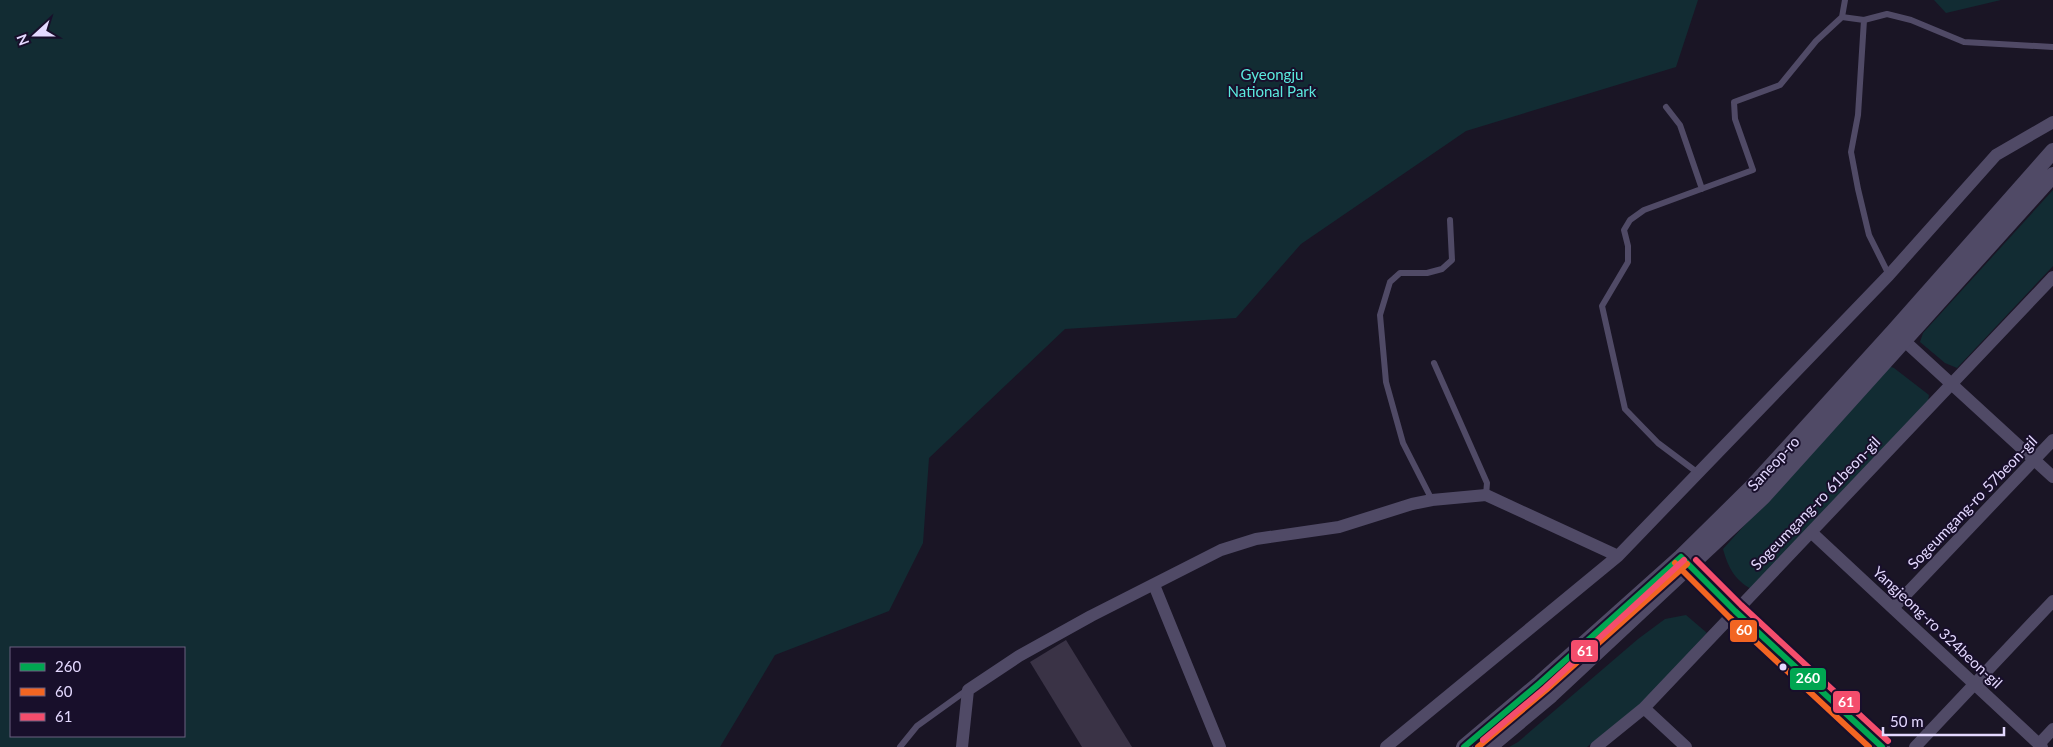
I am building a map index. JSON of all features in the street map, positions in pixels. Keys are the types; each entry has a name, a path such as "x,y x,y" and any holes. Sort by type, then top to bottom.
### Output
{"street":[{"path":"1386,747 1618,556 1889,275 1996,155 2053,122"},
{"name":"Saneop-ro","path":"1899,336 2053,151"},
{"name":"Saneop-ro","path":"1489,747 1551,695 1686,562 1752,486 2053,175"},
{"name":"Sogeumgang-ro 61beon-gil","path":"1596,747 1644,708 2053,277"},
{"path":"1899,336 2053,477"},
{"name":"Sogeumgang-ro 57beon-gil","path":"1893,608 2053,440"},
{"path":"962,747 968,690 1020,656 1091,616 1221,550 1256,538 1339,527 1412,504 1432,500 1486,495 1618,556"},
{"name":"Yangjeong-ro 324beon-gil","path":"1811,532 2041,745"},
{"path":"1686,562 1735,611 1882,747"},
{"name":"Saneop-ro","path":"1464,747 1686,562"},
{"path":"1154,585 1220,747"},
{"path":"1916,747 2053,601"},
{"path":"1644,708 1686,747"},
{"path":"2041,745 2053,729"}],"lane":[{"path":"1698,473 1658,443 1625,409 1602,306 1628,262 1628,246 1624,230 1630,220 1644,210 1754,170 1735,119 1734,102 1780,85 1816,41 1842,17 1846,0"},
{"path":"1842,17 1864,20 1887,14 1911,20 1964,42 2053,47"},
{"path":"1864,20 1858,115 1851,152 1869,235 1889,275"},
{"path":"1666,107 1680,125 1702,189"},
{"path":"1432,500 1403,443 1386,382 1380,315 1390,282 1400,273 1427,274 1442,269 1452,260 1450,220"},
{"path":"1434,363 1487,483 1486,495"},
{"path":"900,747 917,726 968,690"}],"green space":[{"name":"Gyeongju National Park","path":"0,0 1698,0 1676,67 1466,131 1301,244 1236,318 1065,329 929,458 923,543 889,611 775,655 720,747 0,747"},
{"path":"1934,0 2001,0 1946,13"},
{"path":"2053,190 2053,266 1957,368 1945,363 1920,342 1923,333"},
{"path":"1888,366 1894,368 1929,395 1928,401 1751,589 1740,581 1733,572 1723,549"},
{"path":"1686,615 1707,633 1641,704 1587,747 1509,747 1518,742 1638,639 1665,619"}],"building":[{"path":"1066,640 1132,747 1082,747 1030,662"}],"transit line":[{"name":"260","path":"1681,557 1735,611 1882,747"},
{"name":"260","path":"1464,747 1540,683 1681,557"},
{"name":"61","path":"1483,740 1545,688 1684,560"},
{"name":"61","path":"1696,560 1741,605 1888,741"},
{"name":"60","path":"1675,563 1729,617 1869,747"},
{"name":"60","path":"1478,747 1546,690 1687,564"}]}
